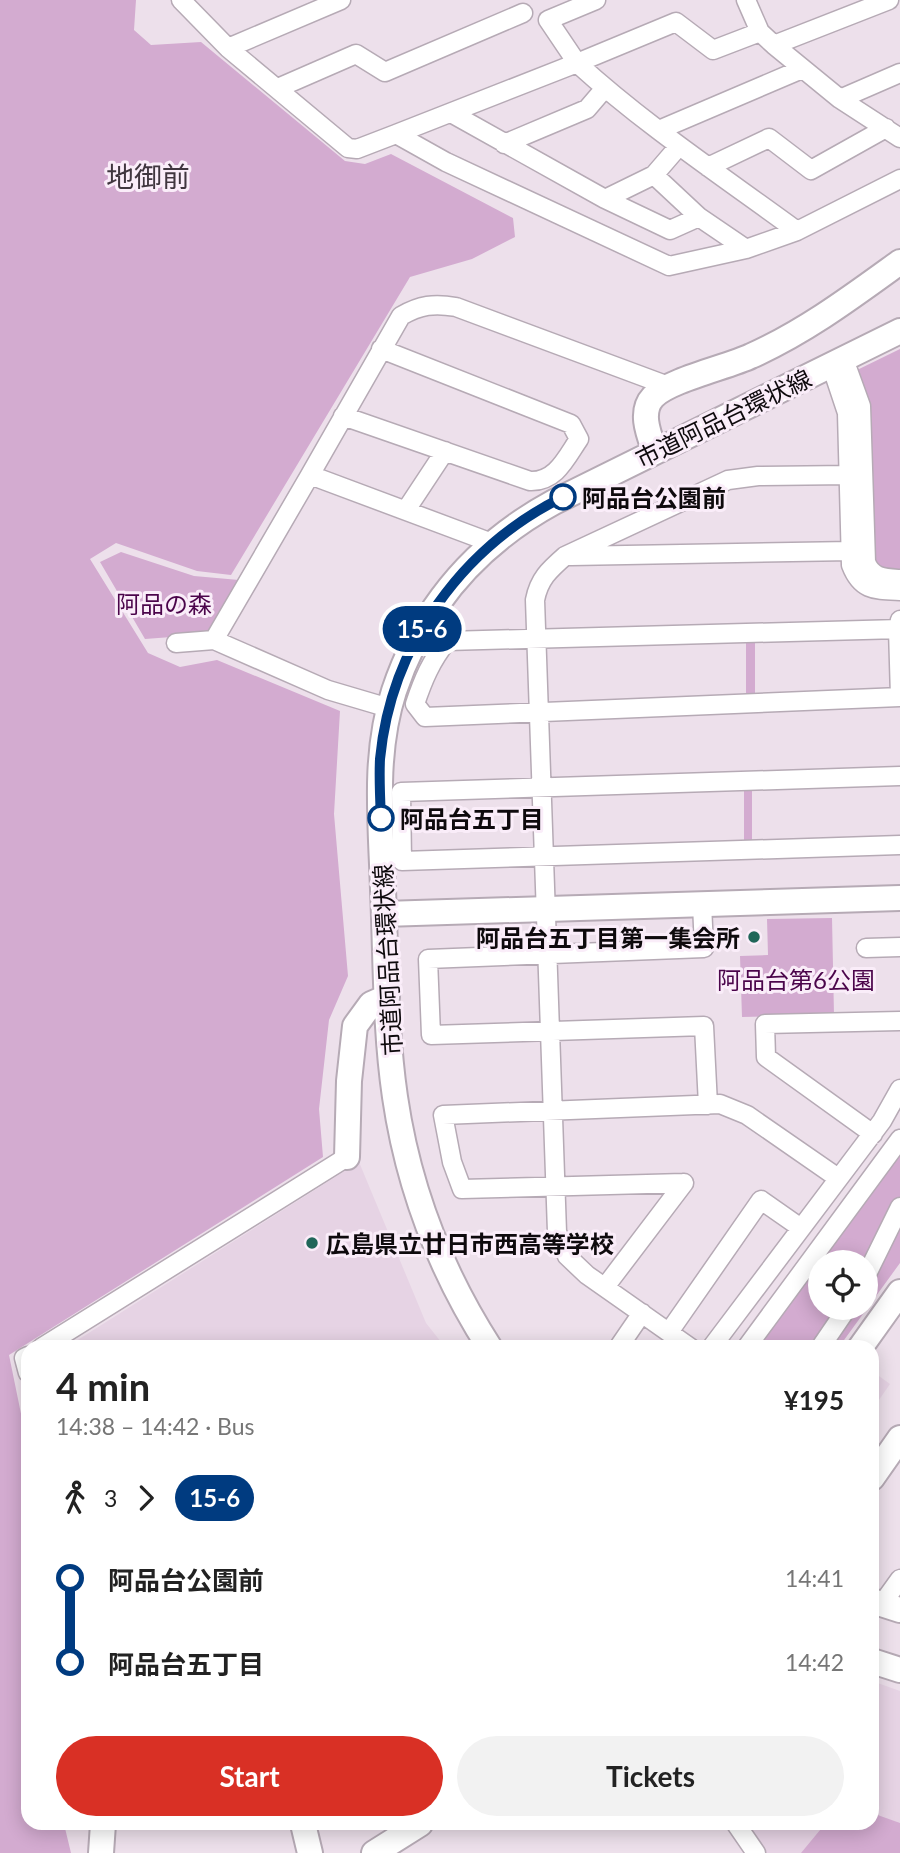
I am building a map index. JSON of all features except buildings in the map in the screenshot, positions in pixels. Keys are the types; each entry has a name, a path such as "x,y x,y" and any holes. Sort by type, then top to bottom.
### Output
{"street":[{"path":"181,0 228,48 348,148 357,149 676,22 713,50 760,32"},
{"path":"228,48 341,0"},
{"path":"548,20 596,0"},
{"path":"774,45 889,0"},
{"path":"748,1 760,32 774,45 840,99 893,133"},
{"path":"278,88 356,54 385,72 520,7 548,20 577,63 605,88 679,146 797,230"},
{"path":"659,130 802,69"},
{"path":"840,99 900,73"},
{"path":"505,144 587,109 605,88"},
{"path":"451,113 605,199 670,230 699,217"},
{"path":"708,167 769,138 811,170 893,133"},
{"path":"396,134 446,162 668,266 746,249 797,230 900,179"},
{"path":"605,199 654,174 679,146"},
{"path":"654,174 699,217 746,249"},
{"path":"654,452 648,433 648,405 655,394 782,341 843,303 900,262"},
{"path":"214,640 401,316 426,305 456,307 671,387"},
{"name":"市道阿品台環状線","path":"485,1340 440,1255 412,1177 395,1096 387,997 380,776 389,708 405,664 427,619 456,578 492,543 543,508 654,452 840,368 900,331"},
{"path":"343,416 530,481 554,475 579,439 571,424 381,349"},
{"path":"840,368 847,413 851,565 857,580 867,587 900,592"},
{"path":"840,368 861,407 866,562 869,571 876,576 900,579"},
{"path":"406,510 444,451"},
{"path":"310,475 492,543"},
{"path":"680,1340 605,1287 567,1256 557,1232 536,639 535,600 538,584 545,572 565,556 727,480 758,476 850,475"},
{"path":"629,525 629,541 635,555"},
{"path":"565,556 851,551"},
{"path":"899,626 900,697 425,717 415,704 424,677 436,654 447,641 536,639 899,626"},
{"path":"176,643 214,640 328,690 389,708"},
{"path":"900,776 401,792 402,861 900,845"},
{"path":"384,914 900,898"},
{"path":"702,904 704,947 428,959 431,1035 704,1026 708,1105"},
{"path":"866,947 900,947"},
{"path":"54,1340 347,1157 349,1081 355,1026 371,1004 387,997"},
{"path":"873,1134 766,1057 765,1024 900,1021"},
{"path":"717,1340 873,1134 900,1089"},
{"path":"605,1287 684,1183 461,1189 452,1162 443,1115 720,1104 747,1115 838,1178"},
{"path":"752,1340 900,1139"},
{"path":"669,1332 761,1200 801,1228"},
{"path":"878,1252 900,1207"},
{"path":"866,1340 900,1292"},
{"path":"623,1340 642,1313"},
{"path":"825,1340 839,1320"},
{"path":"879,1471 896,1453"},
{"path":"884,1605 900,1579"},
{"path":"879,1663 900,1670"},
{"path":"101,1853 103,1830"},
{"path":"304,1830 310,1853"},
{"path":"374,1853 410,1830"},
{"path":"740,1830 755,1853"}],"shaded area":[{"name":"広島県立廿日市西高等学校","path":"359,1162 426,1323 439,1340 78,1340"},
{"path":"879,1376 890,1384 879,1400"},
{"path":"879,1684 900,1691 900,1853 762,1853 747,1830 879,1830"}],"green space":[{"path":"0,0 136,0 134,30 151,45 201,42 345,161 365,164 391,154 513,218 515,237 472,259 410,277 231,575 197,571 116,543 90,559 148,653 180,667 217,660 340,711 334,814 348,976 329,1020 319,1109 323,1157 33,1340 21,1340 21,1347 9,1355 21,1414 21,1830 65,1830 71,1853 0,1853"},
{"path":"900,349 900,573 875,567 855,371"},
{"name":"阿品の森","path":"121,552 194,576 239,580 211,634 145,639 100,562"},
{"path":"755,641 755,696 746,696 746,642"},
{"path":"744,788 752,788 752,842 744,842"},
{"name":"阿品台第6公園","path":"832,918 834,1015 742,1017 740,956 768,955 767,919"},
{"path":"900,1155 900,1263 878,1293 878,1250 830,1250"},
{"path":"808,1279 808,1320 859,1320 844,1340 763,1340"},
{"path":"879,1816 900,1823 900,1853 801,1853 820,1830 879,1830"}],"bus line":[{"name":"15-6","path":"381,818 380,759 385,724 400,674 427,619 456,578 473,560 511,527 563,497"}],"place":[{"name":"阿品台公園前","path":"563,497"},
{"name":"阿品台五丁目","path":"381,818"},
{"name":"阿品台五丁目第一集会所","path":"754,937"},
{"name":"広島県立廿日市西高等学校","path":"312,1243"}],"district":[{"name":"地御前","path":"148,176"}]}
